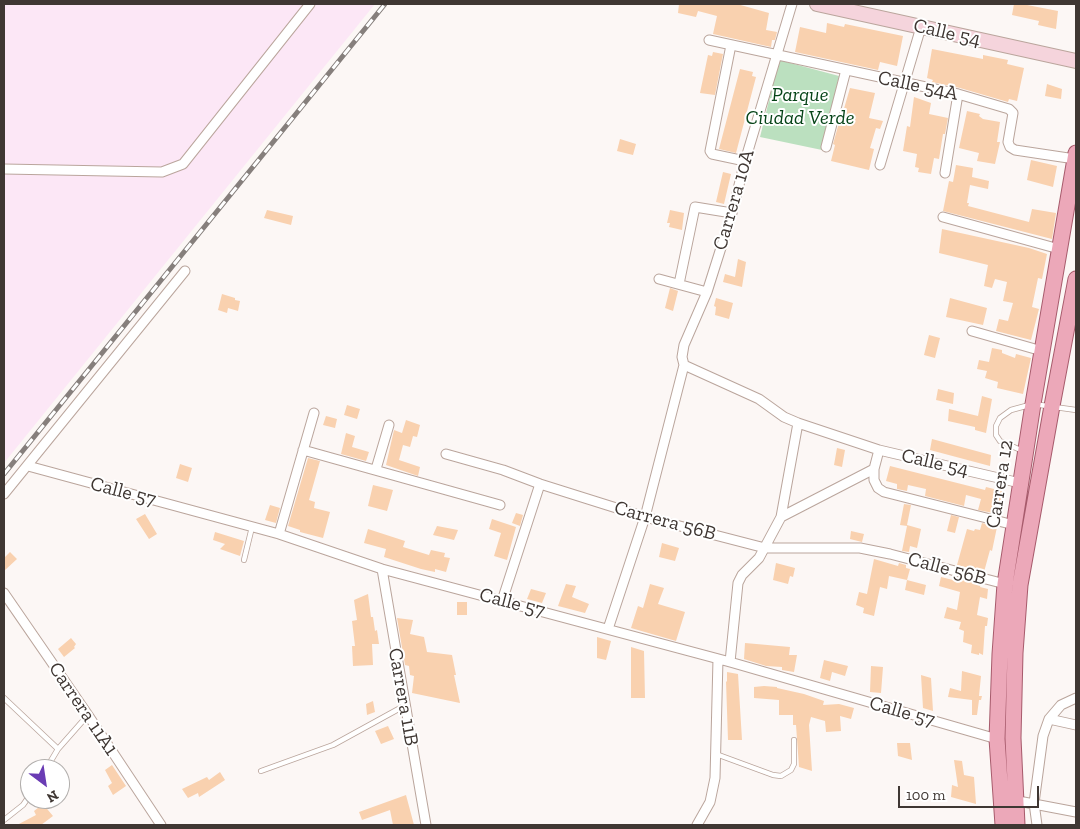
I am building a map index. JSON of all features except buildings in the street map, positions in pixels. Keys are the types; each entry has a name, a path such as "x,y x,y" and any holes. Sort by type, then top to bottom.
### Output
{"main road":[{"name":"Carrera 12","path":"1017,825 1008,799 997,739 1005,584 1032,404 1076,156"},
{"name":"Carrera 12","path":"1003,825 1008,799 1013,738 1014,663 1020,586 1052,406 1074,308 1076,279"}],"street":[{"path":"4,169 162,172 183,164 310,4"},
{"name":"Carrera 10A","path":"608,629 645,517 684,365 682,357 684,345 707,292 732,213 744,161 792,4"},
{"name":"Calle 54","path":"817,4 1076,61"},
{"path":"880,165 921,27"},
{"name":"Calle 54A","path":"709,40 958,94 1009,108 1013,113 1008,142 1010,147 1015,150 1076,156"},
{"path":"731,46 710,151 712,154 744,161"},
{"path":"826,147 846,70"},
{"path":"945,173 958,94"},
{"path":"679,284 695,207 732,213"},
{"path":"944,217 1059,249"},
{"path":"4,494 185,271"},
{"path":"659,279 707,292"},
{"path":"972,331 1042,351"},
{"name":"Calle 54","path":"684,365 759,399 784,417 798,423 879,450 1020,483"},
{"path":"279,534 314,413"},
{"path":"730,662 738,583 742,575 759,558 781,517 798,423"},
{"path":"376,470 389,425"},
{"path":"303,450 500,505"},
{"path":"879,450 874,469 874,480 878,488 884,492 1014,526"},
{"name":"Carrera 56B","path":"446,454 503,470 540,484 645,517 765,548 860,548 890,554"},
{"name":"Calle 57","path":"28,466 279,534 382,569 730,662 997,739"},
{"path":"781,517 810,504 874,469"},
{"path":"502,601 540,484"},
{"name":"Calle 56B","path":"890,554 1005,584"},
{"name":"Carrera 11B","path":"382,569 404,706 426,825"},
{"name":"Carrera 11A1","path":"4,593 161,825"},
{"path":"697,825 710,802 715,778 718,659"},
{"path":"1037,825 1034,803 1044,736 1049,719 1060,705 1076,698"},
{"path":"1049,719 1076,724"},
{"path":"1008,799 1076,812"}],"lane":[{"path":"1025,451 1000,441 996,435 996,426 1000,418 1011,410 1032,404 1076,410"},
{"path":"244,560 252,527"},
{"path":"4,698 58,750"},
{"path":"261,771 333,745 404,706"},
{"path":"52,759 88,715"},
{"path":"716,754 773,775 781,776 791,770 794,764 794,740"},
{"path":"4,820 20,808"}],"shaded area":[{"path":"4,4 375,4 4,463"}],"green space":[{"name":"Parque Ciudad Verde","path":"779,60 839,76 822,150 760,137"}],"railway":[{"path":"4,474 385,4"}]}
